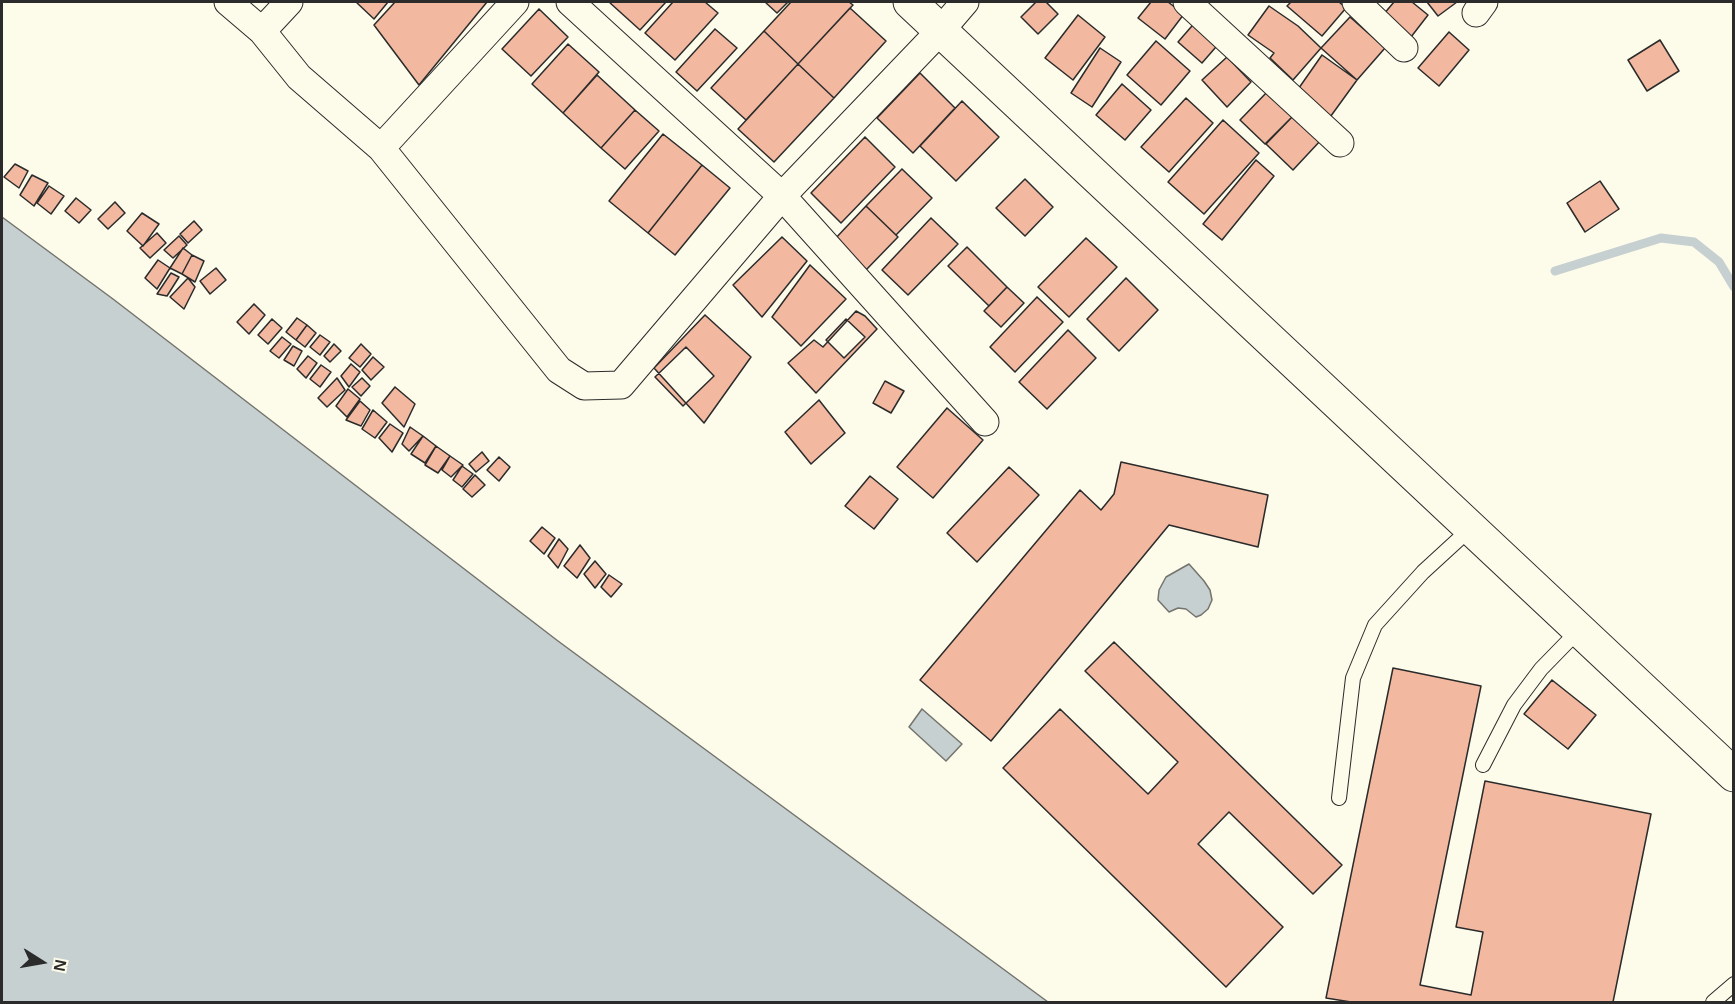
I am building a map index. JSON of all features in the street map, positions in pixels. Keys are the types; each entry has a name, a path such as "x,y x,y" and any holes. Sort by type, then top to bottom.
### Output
{"main road":[{"path":"910,2 1734,775"}],"street":[{"path":"228,2 262,31 299,77 381,148 559,370 584,386 621,385 782,196 965,2"},
{"path":"262,31 289,2"},
{"path":"381,148 515,2"},
{"path":"570,2 782,196 985,422"},
{"path":"1188,2 1340,143"},
{"path":"1356,2 1404,48"}],"lane":[{"path":"1339,798 1353,678 1375,625 1423,572 1471,528"},
{"path":"1483,765 1514,705 1541,669 1579,630"},
{"path":"1713,1002 1734,984"}],"shaded area":[{"path":"2,217 113,299 558,641 1048,1002 2,1002"},
{"path":"1189,564 1210,590 1212,600 1208,609 1196,617 1186,609 1178,608 1169,612 1158,600 1159,590 1166,577"},
{"path":"922,709 962,744 946,761 909,727"}],"building":[{"path":"356,2 388,2 374,19"},
{"path":"395,2 487,2 419,85 374,25"},
{"path":"609,2 666,2 640,30"},
{"path":"673,2 705,2 718,13 675,60 645,33"},
{"path":"765,2 788,2 777,13"},
{"path":"791,2 849,2 853,5 798,64 764,31"},
{"path":"1036,2 1046,2 1058,14 1038,34 1021,17"},
{"path":"1151,2 1168,2 1184,14 1165,39 1138,18"},
{"path":"1291,2 1339,2 1346,8 1322,36 1287,6"},
{"path":"1394,2 1412,2 1428,15 1411,37 1383,15"},
{"path":"1427,2 1457,2 1438,16"},
{"path":"1269,6 1298,26 1321,48 1293,80 1270,58 1274,53 1248,35"},
{"path":"850,8 886,41 834,98 798,64"},
{"path":"539,9 568,37 531,76 502,49"},
{"path":"1078,15 1105,37 1073,80 1045,58"},
{"path":"1350,17 1385,48 1357,80 1321,48"},
{"path":"1198,19 1222,40 1202,63 1178,42"},
{"path":"715,29 737,48 697,91 676,72"},
{"path":"764,31 798,64 746,120 711,88"},
{"path":"1449,32 1469,50 1439,86 1418,68"},
{"path":"1660,40 1679,71 1647,91 1628,60"},
{"path":"1156,41 1190,71 1161,105 1127,75"},
{"path":"568,44 599,72 563,113 532,84"},
{"path":"1100,48 1121,62 1092,107 1071,93"},
{"path":"1322,55 1357,80 1328,120 1294,95"},
{"path":"1227,57 1251,82 1227,107 1202,80"},
{"path":"798,64 834,98 774,162 738,129"},
{"path":"920,73 955,108 913,153 877,118"},
{"path":"597,75 635,110 601,148 563,113"},
{"path":"1122,84 1151,110 1125,140 1096,115"},
{"path":"1269,90 1294,115 1265,144 1240,120"},
{"path":"1186,98 1213,123 1169,172 1141,147"},
{"path":"962,101 999,137 956,181 920,146"},
{"path":"635,110 659,131 625,169 601,148"},
{"path":"1294,115 1321,140 1293,170 1266,144"},
{"path":"1223,120 1259,153 1204,214 1168,182"},
{"path":"663,134 702,165 648,233 609,201"},
{"path":"865,137 895,167 841,223 811,193"},
{"path":"1256,160 1274,176 1222,240 1203,224"},
{"path":"15,164 28,171 19,188 4,177"},
{"path":"702,165 730,188 675,255 648,233"},
{"path":"902,169 932,198 896,235 866,206"},
{"path":"32,175 48,183 34,206 20,195"},
{"path":"1025,179 1053,207 1025,236 996,208"},
{"path":"1600,181 1619,209 1585,232 1567,203"},
{"path":"49,186 64,196 51,214 37,203"},
{"path":"76,198 91,210 79,223 65,211"},
{"path":"115,202 125,213 108,229 98,219"},
{"path":"866,206 898,237 865,271 834,240"},
{"path":"142,213 159,224 143,246 127,231"},
{"path":"931,218 958,244 908,295 882,270"},
{"path":"194,221 202,230 188,243 180,234"},
{"path":"157,233 166,243 150,258 140,248"},
{"path":"179,236 187,245 173,258 164,250"},
{"path":"782,237 807,261 762,317 733,285"},
{"path":"1086,238 1117,267 1069,317 1038,287"},
{"path":"967,247 1007,287 989,306 948,266"},
{"path":"183,248 192,255 182,274 170,268"},
{"path":"192,255 204,261 195,282 182,274"},
{"path":"158,260 170,268 157,289 145,278"},
{"path":"810,265 846,299 801,346 772,317"},
{"path":"216,268 226,280 210,294 200,281"},
{"path":"171,273 179,277 167,296 157,294"},
{"path":"188,278 195,287 184,309 170,297"},
{"path":"1126,278 1158,310 1119,351 1087,319"},
{"path":"1007,287 1024,303 1001,327 984,311"},
{"path":"1037,297 1063,322 1015,372 990,347"},
{"path":"254,304 265,315 249,334 237,322"},
{"path":"856,311 865,316 877,329 816,393 788,363 814,340 823,347"},
{"path":"705,315 751,357 704,423 654,368"},
{"path":"297,318 307,325 296,340 286,332"},
{"path":"272,319 282,328 268,344 258,335"},
{"path":"846,319 865,337 844,358 826,340"},
{"path":"307,325 316,333 305,347 296,340"},
{"path":"1068,330 1096,358 1047,409 1019,382"},
{"path":"320,335 330,342 320,355 310,347"},
{"path":"282,337 291,344 279,358 270,351"},
{"path":"334,344 341,351 330,362 324,356"},
{"path":"361,344 371,354 360,367 349,358"},
{"path":"293,346 302,351 294,366 284,360"},
{"path":"686,347 714,376 683,406 655,377"},
{"path":"308,356 317,363 306,378 297,369"},
{"path":"373,357 384,367 371,380 362,370"},
{"path":"351,364 360,372 349,387 341,376"},
{"path":"321,365 331,372 320,387 310,379"},
{"path":"337,378 345,390 327,407 318,398"},
{"path":"362,378 370,386 361,396 352,387"},
{"path":"885,381 904,391 891,413 873,403"},
{"path":"395,387 415,404 404,427 382,403"},
{"path":"348,389 360,399 347,417 336,406"},
{"path":"819,400 845,433 811,464 785,432"},
{"path":"360,401 370,410 361,426 346,420"},
{"path":"947,408 983,440 933,498 897,467"},
{"path":"373,410 387,422 375,438 362,429"},
{"path":"390,424 403,433 392,452 379,438"},
{"path":"410,427 423,436 409,451 402,444"},
{"path":"423,436 436,446 425,463 411,454"},
{"path":"436,446 450,456 438,473 425,465"},
{"path":"482,452 489,461 476,472 469,464"},
{"path":"450,456 463,465 451,477 442,470"},
{"path":"499,457 510,467 499,481 487,470"},
{"path":"1121,462 1268,495 1258,547 1169,525 991,741 920,680 1080,490 1101,510 1114,494"},
{"path":"462,466 473,474 462,487 453,480"},
{"path":"1009,467 1039,495 977,562 947,533"},
{"path":"475,475 485,485 472,497 463,489"},
{"path":"870,476 898,499 874,529 845,506"},
{"path":"542,527 555,538 544,554 530,541"},
{"path":"559,539 568,549 558,568 548,556"},
{"path":"580,545 590,558 577,578 564,566"},
{"path":"595,561 606,574 595,588 584,574"},
{"path":"609,575 622,584 611,597 601,587"},
{"path":"1114,642 1342,865 1313,894 1229,812 1198,844 1283,927 1226,987 1003,768 1060,709 1148,794 1178,762 1085,671"},
{"path":"1393,668 1481,686 1420,985 1471,995 1483,932 1456,927 1485,781 1651,814 1613,1002 1351,1002 1326,998"},
{"path":"1552,680 1596,715 1568,749 1524,714"}],"waterway":[{"path":"1555,271 1661,238 1694,242 1719,262 1734,287"}]}
